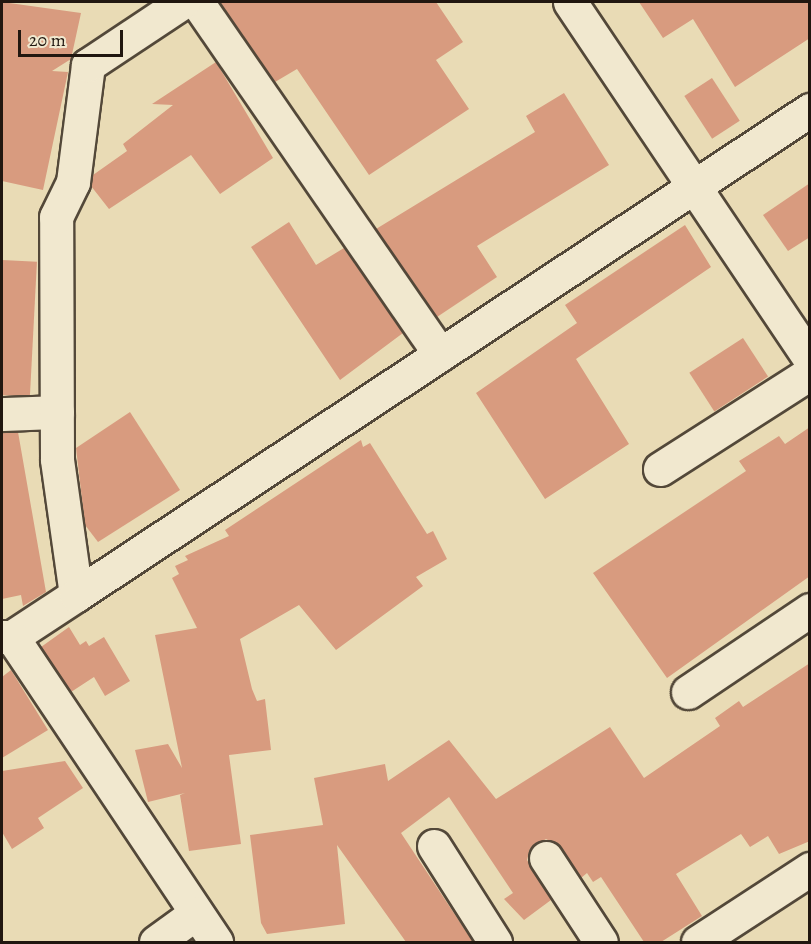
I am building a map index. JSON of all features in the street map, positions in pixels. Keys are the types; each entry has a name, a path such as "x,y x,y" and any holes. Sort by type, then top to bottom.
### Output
{"street":[{"path":"76,596 57,459 56,217 73,182 88,65 183,2"},
{"path":"197,2 440,354"},
{"path":"570,2 810,359"},
{"path":"216,942 7,637 76,596 810,110"},
{"path":"660,469 810,373"},
{"path":"2,414 57,412"},
{"path":"688,692 810,610"},
{"path":"434,846 495,942"},
{"path":"546,858 601,942"},
{"path":"698,942 810,869"},
{"path":"156,942 196,913"}],"building":[{"path":"2,2 81,13 71,59 52,71 68,72 43,190 2,181"},
{"path":"219,2 436,2 463,42 436,60 469,109 369,175 297,69 275,82"},
{"path":"639,2 810,2 810,38 735,87 693,19 663,38"},
{"path":"216,62 273,158 220,194 191,155 109,209 91,186 93,175 127,151 123,144 173,105 152,104"},
{"path":"712,78 740,121 712,139 684,96"},
{"path":"564,93 609,165 477,246 497,277 437,317 376,229 535,132 526,116"},
{"path":"810,183 810,237 788,251 763,215"},
{"path":"289,222 316,265 344,248 403,333 340,380 251,247"},
{"path":"685,225 711,267 576,359 629,444 545,499 476,393 577,323 565,305"},
{"path":"2,260 37,262 30,397 2,395"},
{"path":"743,338 768,377 714,411 689,373"},
{"path":"130,412 180,490 98,542 85,525 76,448"},
{"path":"810,427 810,576 667,678 593,573 746,471 739,461 779,436 785,444"},
{"path":"18,432 46,592 23,606 21,595 2,599 2,433"},
{"path":"361,440 363,447 370,443 427,534 433,531 447,559 416,577 423,586 336,650 299,605 240,639 257,701 265,699 271,750 229,755 241,844 189,851 180,795 185,793 148,802 135,750 168,744 182,768 155,635 197,628 172,578 179,574 175,566 188,560 185,556 229,536 225,530"},
{"path":"69,627 80,645 86,641 89,646 104,637 130,681 105,696 94,677 71,692 41,647"},
{"path":"810,663 810,841 779,854 768,836 750,847 741,834 676,874 702,916 661,942 644,942 601,877 593,882 587,873 581,878 561,847 546,839 530,849 527,860 551,900 524,920 504,899 513,893 449,797 401,833 473,942 406,942 337,845 345,924 267,934 261,923 250,835 323,825 314,778 385,764 388,781 449,740 496,799 610,727 644,778 720,726 715,718 739,701 743,707"},
{"path":"11,670 48,730 2,758 2,677"},
{"path":"65,761 83,788 38,818 44,828 12,849 2,832 2,771"}]}
